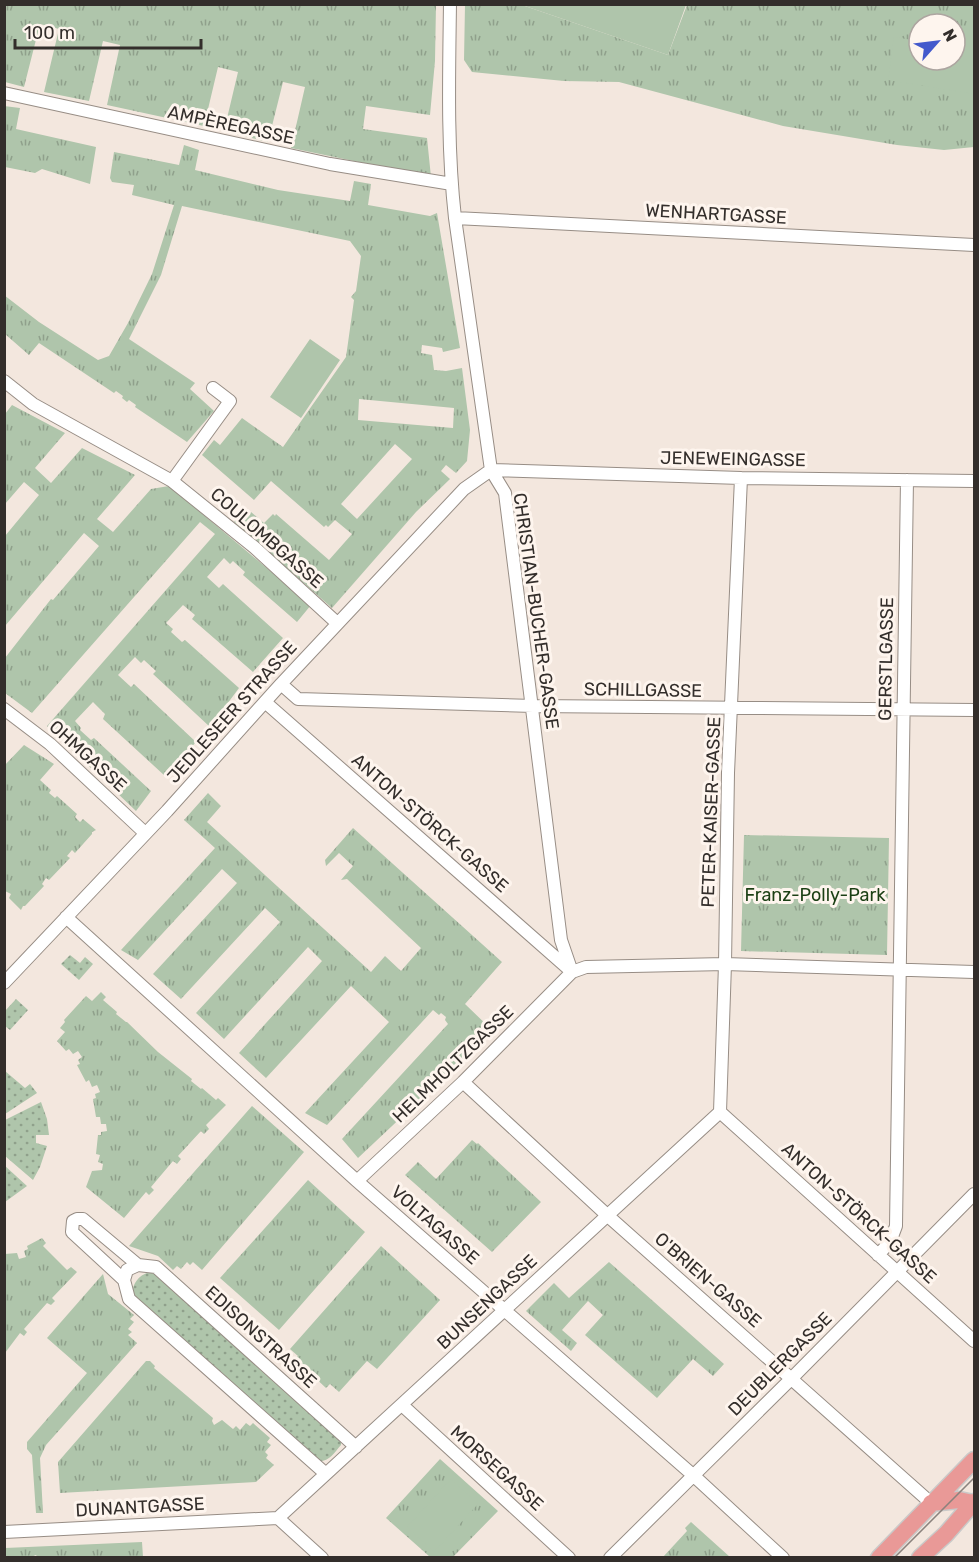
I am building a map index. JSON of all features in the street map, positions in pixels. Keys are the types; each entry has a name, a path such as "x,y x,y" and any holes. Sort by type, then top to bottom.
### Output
{"main road":[{"path":"879,1557 975,1460"},
{"path":"932,1503 959,1500 974,1502"},
{"path":"920,1557 946,1534 974,1502"}],"street":[{"name":"CHRISTIAN-BUCHER-GASSE","path":"450,4 449,86 455,218 491,470 505,493 561,940 572,972"},
{"name":"AMPÈREGASSE","path":"4,93 330,164 452,184"},
{"name":"WENHARTGASSE","path":"455,218 975,245"},
{"name":"COULOMBGASSE","path":"4,381 33,404 172,481 254,547 338,623"},
{"path":"172,481 230,401 213,388"},
{"name":"JENEWEINGASSE","path":"491,470 741,478 975,481"},
{"name":"JEDLESEER STRASSE","path":"4,983 469,484 491,470"},
{"name":"PETER-KAISER-GASSE","path":"720,1112 726,854 741,478"},
{"name":"GERSTLGASSE","path":"901,970 907,480"},
{"name":"SCHILLGASSE","path":"281,684 298,699 532,706 975,710"},
{"name":"ANTON-STÖRCK-GASSE","path":"265,702 572,972"},
{"name":"OHMGASSE","path":"4,709 50,744 145,833"},
{"name":"VOLTAGASSE","path":"66,917 357,1181 694,1476 783,1557"},
{"path":"572,972 586,967 725,964 975,972"},
{"path":"878,1255 890,1242 896,1226 901,970"},
{"name":"HELMHOLTZGASSE","path":"357,1181 463,1082 572,972"},
{"name":"O'BRIEN-GASSE","path":"463,1082 608,1216 932,1503"},
{"name":"ANTON-STÖRCK-GASSE","path":"720,1112 975,1341"},
{"name":"BUNSENGASSE","path":"278,1518 720,1112"},
{"name":"DEUBLERGASSE","path":"610,1557 694,1476 975,1194"},
{"name":"EDISONSTRASSE","path":"326,1474 129,1299 124,1280 72,1232 73,1221 83,1219 138,1265 156,1267 356,1447"},
{"path":"124,1280 127,1270 138,1265"},
{"name":"MORSEGASSE","path":"402,1405 569,1557"},
{"path":"278,1518 322,1557"},
{"name":"DUNANTGASSE","path":"4,1532 278,1518"}],"green space":[{"path":"4,5 436,5 435,61 430,115 366,106 363,129 427,138 431,177 291,148 305,87 283,82 268,142 224,131 238,72 218,67 204,126 107,105 120,45 103,41 89,101 44,92 59,29 40,24 24,87 5,82"},
{"path":"465,5 522,5 668,55 687,5 974,5 974,147 944,150 897,145 783,126 619,82 564,81 472,72 464,60"},
{"path":"522,5 686,5 668,55"},
{"path":"894,37 907,39 907,72 967,72 967,50 974,51 974,94 888,80"},
{"path":"4,106 20,108 16,129 96,147 90,184 42,169 35,173 5,167"},
{"path":"184,145 199,150 195,170 278,190 350,201 354,181 371,184 368,205 430,216 437,213 460,348 443,352 442,348 422,345 421,353 432,355 434,370 446,371 462,368 470,430 467,461 456,473 446,465 441,471 450,479 416,512 332,608 234,522 240,515 245,519 251,512 264,523 276,514 329,560 352,534 335,520 328,527 326,525 324,527 271,481 254,500 202,455 214,440 220,445 242,418 283,447 346,357 354,300 351,297 356,291 361,256 350,241 182,206 161,275 129,339 195,383 190,389 214,411 187,442 135,407 136,405 129,400 127,402 116,391 114,393 39,343 29,355 5,334 4,295 39,322 98,360 109,356 152,274 174,205 132,195 134,185 112,182 110,178 114,152 179,165","holes":["359,399 454,408 453,428 358,420","395,444 412,459 357,519 341,504"]},
{"path":"310,339 340,360 301,418 270,397"},
{"path":"12,405 65,433 35,468 51,483 82,448 135,475 97,519 113,532 151,489 169,486 311,605 297,622 243,575 245,572 233,561 230,564 224,558 207,577 219,588 223,584 283,638 253,672 192,619 195,615 183,605 166,623 173,629 171,632 182,642 185,640 239,688 210,727 153,674 156,671 144,660 141,663 135,657 118,675 131,687 134,684 196,742 165,776 103,719 105,714 93,702 75,721 81,728 80,730 91,740 94,738 151,791 136,811 47,726 215,534 200,522 32,713 5,693 5,658 51,599 53,600 99,546 84,533 5,626 5,536 39,495 24,482 5,504 5,414"},
{"path":"24,745 54,764 40,780 51,790 49,793 55,798 57,796 77,814 75,817 80,822 83,819 96,830 75,853 72,850 67,856 70,858 49,880 46,878 42,884 44,886 21,910 9,898 11,894 5,891 4,766"},
{"path":"208,793 221,806 207,822 371,972 385,956 401,971 421,948 347,879 341,880 353,866 339,853 326,866 325,860 353,828 502,962 465,1004 493,1031 358,1158 342,1139 448,1024 446,1017 433,1010 327,1125 305,1113 389,1022 351,986 266,1078 239,1053 322,961 308,947 224,1039 196,1013 280,922 265,908 181,999 153,974 237,883 222,869 138,960 121,950 215,848 184,820"},
{"name":"Franz-Polly-Park","path":"744,835 889,838 887,955 741,951"},
{"path":"70,955 80,963 85,957 93,964 79,980 61,964"},
{"path":"101,992 106,997 103,1000 117,1012 116,1014 158,1052 201,1089 226,1105 206,1125 209,1129 204,1134 201,1131 178,1156 181,1159 177,1164 173,1161 151,1187 154,1190 149,1195 146,1192 124,1218 86,1187 92,1171 102,1170 103,1164 98,1162 100,1155 96,1154 98,1135 107,1131 106,1124 101,1124 100,1117 96,1117 93,1099 96,1098 95,1094 100,1092 97,1085 92,1087 89,1080 86,1082 77,1065 80,1064 78,1060 82,1057 78,1051 73,1054 69,1049 66,1051 57,1041 65,1032 60,1028 64,1020 86,996 92,1001"},
{"path":"16,999 28,1010 10,1030 5,1026 5,1011"},
{"path":"5,1071 25,1088 30,1084 37,1093 5,1114"},
{"path":"41,1102 47,1119 49,1135 36,1135 36,1143 47,1146 33,1180 5,1156 5,1120"},
{"path":"252,1106 304,1152 202,1270 193,1262 190,1265 187,1262 181,1269 177,1266 173,1270 158,1256 129,1246"},
{"path":"472,1140 541,1202 492,1252 405,1175 418,1162 436,1179"},
{"path":"4,1165 27,1186 5,1202 4,1202"},
{"path":"308,1180 365,1232 279,1330 220,1278"},
{"path":"42,1238 46,1243 43,1246 67,1270 71,1267 77,1272 52,1298 55,1301 51,1305 47,1303 24,1329 27,1332 24,1336 20,1333 5,1353 5,1254 17,1253 19,1259 26,1257 24,1251 28,1249 27,1246"},
{"path":"381,1246 440,1300 377,1369 367,1361 339,1392 330,1384 326,1388 295,1359 298,1356 290,1349"},
{"path":"609,1262 724,1364 713,1376 693,1359 657,1398 585,1335 603,1315 588,1301 562,1330 577,1343 571,1351 526,1311 554,1283 569,1298"},
{"path":"149,1272 158,1275 341,1439 341,1445 334,1454 325,1460 318,1461 132,1294 137,1280"},
{"path":"103,1274 108,1294 134,1315 130,1319 134,1322 128,1329 132,1332 128,1335 137,1343 46,1445 40,1458 43,1513 36,1513 32,1455 27,1449 27,1442 87,1373 47,1338"},
{"path":"146,1361 150,1361 155,1366 154,1368 213,1418 214,1425 222,1420 233,1429 236,1426 240,1430 246,1423 250,1426 253,1423 270,1438 267,1442 271,1445 265,1452 268,1455 266,1458 274,1465 256,1482 60,1493 58,1462"},
{"path":"440,1459 498,1511 453,1557 430,1557 386,1518"},
{"path":"451,1479 478,1504 434,1552 407,1527"},
{"path":"691,1522 730,1557 663,1557 687,1531 685,1528"},
{"path":"142,1542 143,1557 38,1558 36,1555 5,1557 5,1548"}],"tram line":[{"path":"894,1558 974,1478"}]}
